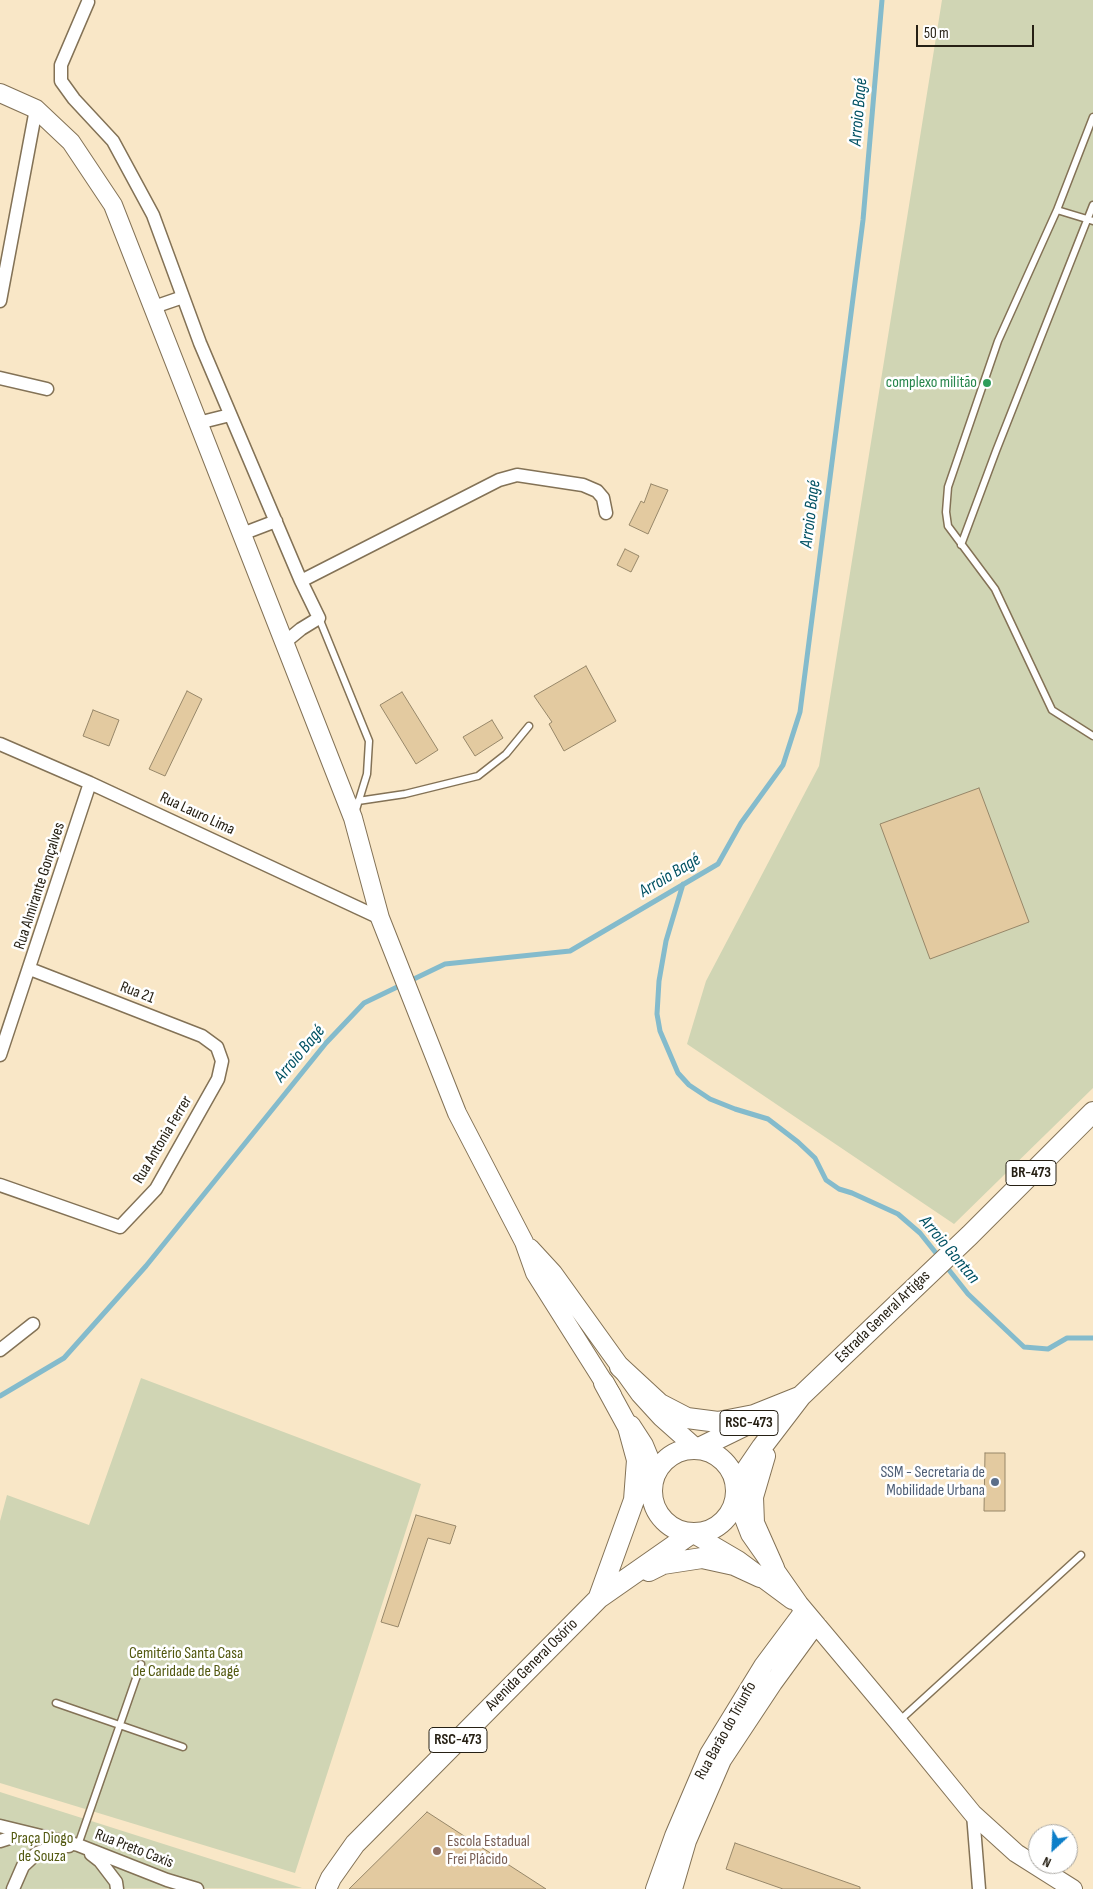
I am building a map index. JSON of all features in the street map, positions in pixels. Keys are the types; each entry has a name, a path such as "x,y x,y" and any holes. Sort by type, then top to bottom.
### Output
{"main road":[{"path":"0,93 36,109 71,142 113,205 353,818 380,918 457,1113 524,1242 535,1273 644,1445 654,1479 654,1504 658,1513 673,1527 692,1533 738,1560 767,1573 802,1607 973,1814 1016,1853 1073,1889"},
{"name":"Estrada General Artigas","path":"801,1396 970,1235 1093,1112"},
{"path":"524,1242 553,1273 640,1394 661,1417 697,1449 716,1455 730,1469 735,1478 736,1498 767,1573"},
{"path":"620,1367 660,1404 687,1418 718,1422 754,1415 801,1396"},
{"path":"599,1598 634,1500 636,1460 628,1427 604,1383"},
{"path":"767,1573 754,1523 753,1498 764,1458 801,1396"},
{"name":"RSC-473","path":"697,1449 770,1414 801,1396"},
{"name":"RSC-473","path":"736,1498 747,1470 801,1396"},
{"path":"654,1479 668,1458 677,1453 697,1449"},
{"name":"Avenida General Osório","path":"599,1598 631,1534 654,1479"},
{"path":"692,1533 712,1530 721,1524 733,1508 736,1498"},
{"name":"Avenida General Osório","path":"326,1889 330,1878 355,1844 599,1598 692,1533"},
{"path":"599,1598 632,1578 663,1564 702,1558 767,1573"},
{"name":"Rua Barão do Triunfo","path":"673,1889 680,1838 709,1754 802,1607"},
{"name":"Rua Barão do Triunfo","path":"655,1889 722,1760 772,1683 816,1624"}],"street":[{"path":"88,2 61,65 61,82 113,141 153,215 200,343 301,581 319,618 301,629 284,643"},
{"path":"0,301 36,109"},
{"path":"154,307 183,297"},
{"path":"0,378 46,389"},
{"path":"198,422 230,415"},
{"path":"301,581 499,480 517,475 583,485 603,498 606,513"},
{"path":"242,534 276,521"},
{"name":"Rua Lauro Lima","path":"0,744 90,783 380,918"},
{"name":"Rua Almirante Gonçalves","path":"0,1055 90,783"},
{"name":"Rua 21","path":"30,969 202,1036 217,1047 222,1061"},
{"name":"Rua Antonia Ferrer","path":"0,1185 120,1227 156,1189 218,1079 222,1061"},
{"path":"0,1350 33,1324"},
{"path":"973,1814 979,1889"},
{"name":"Rua Preto Caxis","path":"0,1826 78,1845 167,1880 197,1889"},
{"path":"0,1841 25,1832"},
{"path":"13,1889 23,1866 37,1853 55,1846 78,1845 100,1861 116,1882 117,1889"},
{"path":"167,1880 177,1889"}],"lane":[{"path":"1093,117 1057,210 1000,334 948,487 946,512 948,526 995,589 1052,710 1093,736"},
{"path":"961,545 996,451 1090,220 1093,205"},
{"path":"1057,210 1090,220"},
{"path":"319,618 369,741 367,774 353,818"},
{"path":"358,801 405,794 478,776 506,754 529,726"},
{"path":"898,1722 1080,1555"},
{"path":"78,1845 141,1664"},
{"path":"56,1703 184,1747"}],"green space":[{"name":"complexo militão","path":"942,0 1093,0 1093,1088 954,1224 687,1044 706,981 819,766"},
{"name":"Cemitério Santa Casa de Caridade de Bagé","path":"141,1378 421,1484 295,1873 0,1783 0,1521 7,1495 89,1525"},
{"name":"Praça Diogo de Souza","path":"0,1792 302,1888 0,1889"}],"building":[{"path":"651,484 668,490 648,534 629,525 641,501 644,503"},
{"path":"625,549 639,556 631,572 617,565"},
{"path":"586,666 616,721 564,751 549,724 552,722 534,696"},
{"path":"187,691 202,699 165,776 149,769"},
{"path":"402,692 438,750 416,764 380,705"},
{"path":"93,710 119,720 109,746 83,736"},
{"path":"492,720 503,738 475,756 463,737"},
{"path":"979,788 1029,922 930,959 880,824"},
{"name":"SSM - Secretaria de Mobilidade Urbana","path":"985,1453 1005,1453 1005,1511 984,1511"},
{"path":"416,1515 456,1526 450,1544 428,1538 398,1627 381,1622"},
{"name":"Escola Estadual Frei Plácido","path":"427,1812 546,1889 349,1889"},
{"path":"735,1843 860,1887 860,1889 783,1889 726,1869"}],"waterway":[{"name":"Arroio Bagé","path":"0,1396 64,1358 146,1266 326,1043 364,1003 445,964 570,951 718,864 741,823 783,765 800,712 863,220 882,0"},
{"name":"Arroio Gontan","path":"683,884 666,941 659,981 657,1014 660,1031 678,1073 689,1085 710,1099 768,1119 815,1158 826,1180 839,1189 898,1214 920,1233 940,1258"},
{"name":"Arroio Gontan","path":"945,1265 968,1294 1024,1347 1048,1349 1067,1338 1093,1338"}],"place":[{"name":"complexo militão","path":"987,383"},
{"name":"SSM - Secretaria de Mobilidade Urbana","path":"995,1482"},
{"name":"Escola Estadual Frei Plácido","path":"437,1851"}]}
